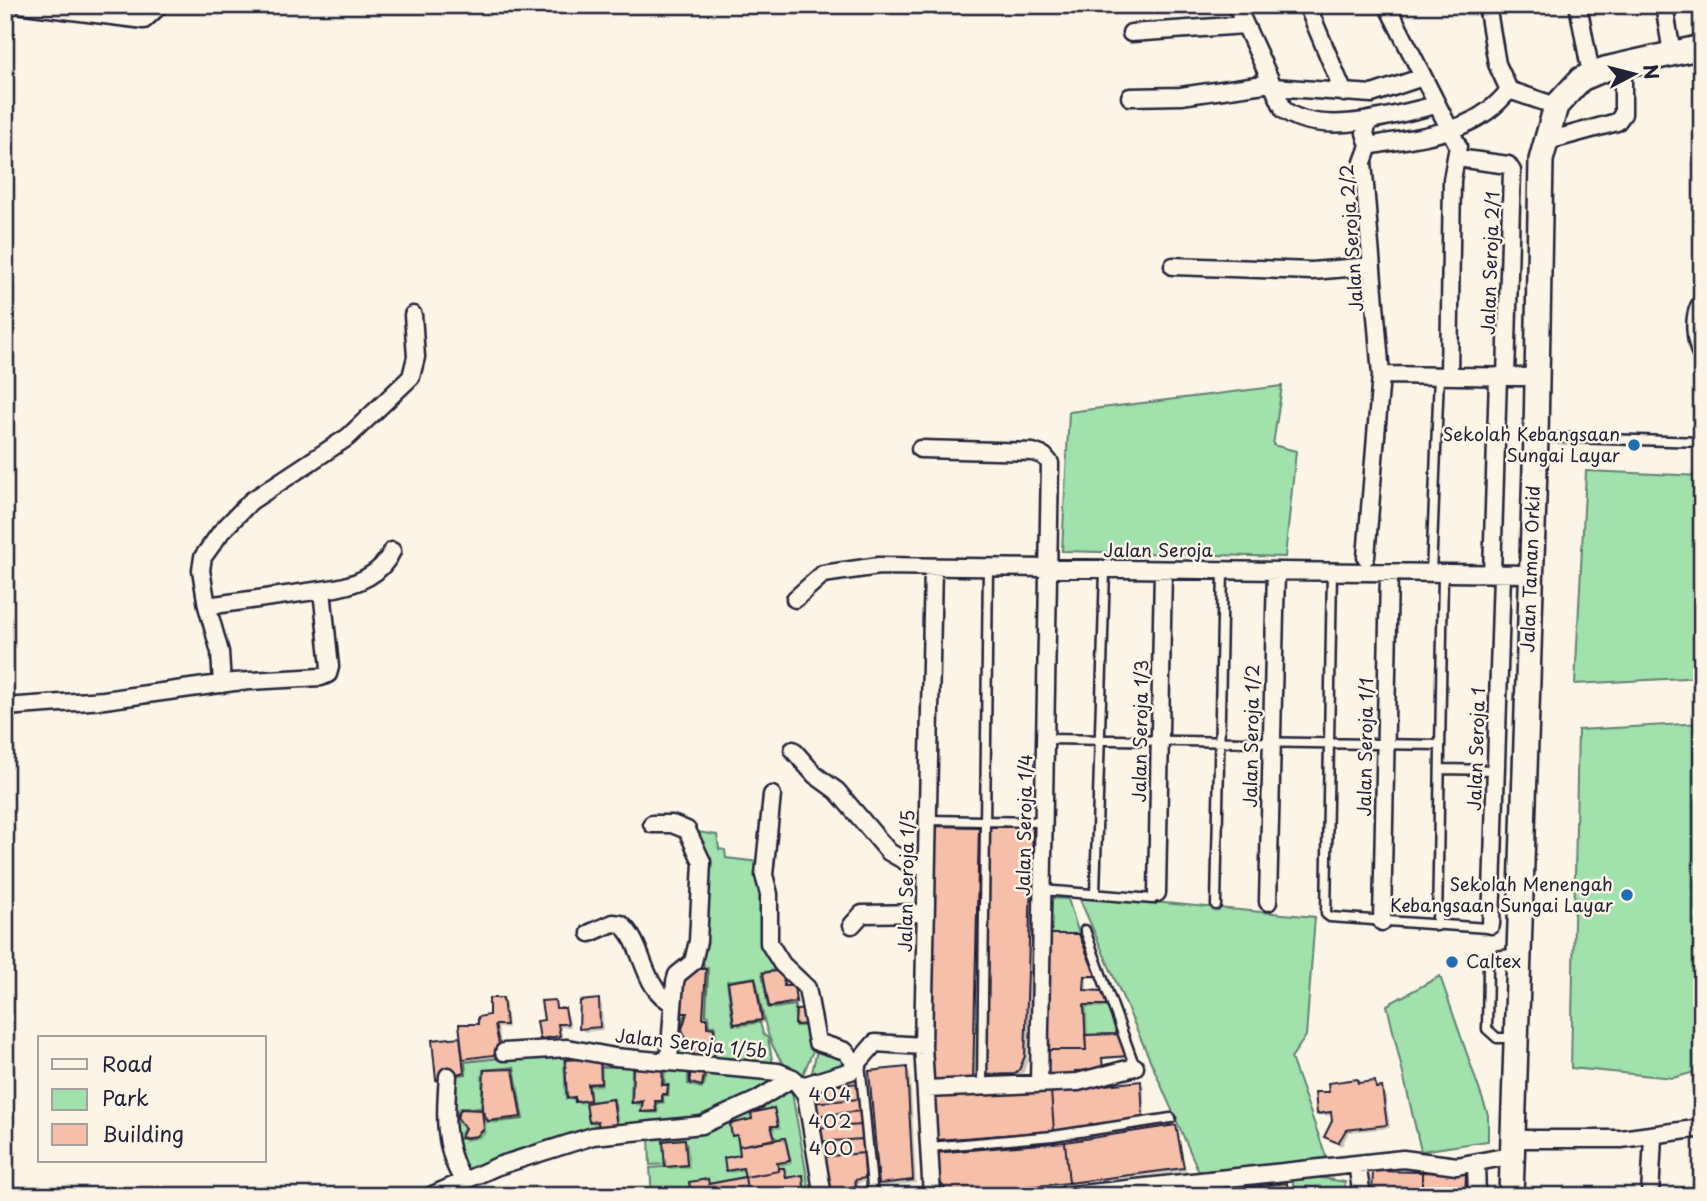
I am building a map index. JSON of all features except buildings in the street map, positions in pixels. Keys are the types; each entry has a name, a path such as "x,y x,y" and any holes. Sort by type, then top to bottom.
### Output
{"main road":[{"name":"Jalan Taman Orkid","path":"1511,1196 1536,437 1539,189 1544,142 1556,106 1570,89 1591,74 1623,64 1702,47"}],"street":[{"path":"26,5 144,20 160,5"},
{"path":"1236,5 1284,110 1292,117 1321,122 1373,119 1436,105"},
{"path":"1307,5 1345,93"},
{"path":"1387,5 1458,146 1452,180 1444,376"},
{"path":"1486,5 1497,64 1509,90 1556,106"},
{"path":"1578,5 1591,74"},
{"path":"1664,5 1672,53"},
{"path":"1131,33 1245,25"},
{"path":"1544,142 1617,122 1623,114 1623,64"},
{"path":"1130,97 1181,96 1272,85 1372,94 1423,77"},
{"path":"1368,146 1451,130 1488,113 1509,90"},
{"name":"Jalan Seroja 2/2","path":"1366,557 1381,376 1363,162 1368,146 1365,133 1373,119 1372,94"},
{"name":"Jalan Seroja 2/1","path":"1457,158 1500,162 1508,165 1512,171 1502,376 1497,574"},
{"path":"1173,266 1312,271 1371,266"},
{"path":"222,684 220,652 207,606 201,563 221,532 263,491 361,427 411,377 416,357 413,315"},
{"path":"1381,376 1536,377"},
{"name":"Jalan Seroja 1/4","path":"920,449 1032,452 1044,456 1051,473 1039,1083"},
{"path":"207,606 322,590 369,577 388,559 392,551"},
{"name":"Jalan Seroja","path":"795,599 816,578 829,571 878,566 1531,574"},
{"name":"Jalan Seroja 1/5","path":"933,567 923,1046 933,1196"},
{"name":"Jalan Seroja 1/3","path":"1157,893 1163,570"},
{"name":"Jalan Seroja 1/2","path":"1268,902 1276,571"},
{"name":"Jalan Seroja 1/1","path":"1382,922 1389,573"},
{"name":"Jalan Seroja 1","path":"1491,925 1496,770 1497,574"},
{"path":"5,707 104,700 222,684 328,674 330,667 322,590"},
{"path":"793,750 816,775 837,790 889,852 910,864 926,866"},
{"path":"772,795 764,876 769,894 769,943 782,964 807,988 817,1042 845,1051 858,1063"},
{"path":"652,824 682,827 702,862 696,954 693,962 677,975 669,1060"},
{"path":"852,925 862,914 925,913"},
{"path":"590,933 613,923 621,924 635,942 656,990 663,998 673,1003"},
{"path":"430,1196 462,1179 593,1136 702,1125 797,1082 843,1075 858,1063 875,1043 923,1046"},
{"name":"Jalan Seroja 1/5b","path":"504,1052 567,1048 615,1057 778,1072 797,1082"},
{"path":"926,1089 1092,1080 1135,1068"},
{"path":"448,1076 444,1127 453,1164 462,1179"},
{"path":"797,1082 823,1196"},
{"path":"1064,1196 1213,1188 1357,1164 1404,1159 1457,1166 1476,1163 1514,1147 1574,1140 1653,1137 1702,1128"},
{"path":"1650,1196 1653,1137"},
{"path":"1476,1163 1477,1196"},
{"path":"1357,1164 1362,1196"}],"lane":[{"path":"1702,296 1693,314 1692,332 1694,352 1702,365"},
{"path":"1437,926 1440,745 1437,574 1444,376"},
{"path":"1536,437 1702,442"},
{"path":"982,1086 988,568"},
{"path":"1095,894 1102,739 1105,570"},
{"path":"1216,905 1223,571"},
{"path":"1332,572 1326,914 1331,917 1437,926 1491,925"},
{"path":"1046,739 1440,745"},
{"path":"1440,769 1496,770"},
{"path":"927,820 1044,822"},
{"path":"1042,890 1153,899 1157,893"},
{"path":"1084,930 1135,1068"},
{"path":"1517,1038 1497,1038 1487,1029 1488,966 1495,956 1520,953"},
{"path":"858,1063 873,1196"},
{"path":"930,1147 1053,1136 1171,1118"}],"green space":[{"path":"1282,386 1273,445 1296,451 1285,557 1062,551 1069,412"},
{"path":"1586,471 1702,476 1702,677 1575,684"},
{"name":"Sekolah Menengah Kebangsaan Sungai Layar","path":"1702,723 1702,1070 1673,1078 1571,1068 1578,730"},
{"path":"693,833 717,835 719,849 725,850 726,858 759,862 782,969 762,972 768,1008 795,1005 795,1026 807,1026 813,1051 801,1079 789,1070 773,1047 755,977 727,981 733,1025 760,1022 763,1034 768,1038 774,1070 677,1058 675,1012 685,1016 678,1035 692,1043 692,1058 715,1058 715,1026 709,1026 709,1016 706,1015 708,968 704,967 703,959 699,957"},
{"path":"1078,895 1315,917 1306,1036 1291,1058 1327,1159 1199,1172"},
{"path":"1048,898 1068,899 1079,934 1048,934"},
{"path":"1440,976 1488,1115 1488,1141 1421,1151 1387,1005"},
{"path":"1084,1005 1107,1005 1119,1034 1085,1035"},
{"path":"818,1045 851,1063 811,1077"},
{"path":"574,1050 574,1059 564,1060 566,1099 574,1098 575,1102 590,1100 589,1085 601,1083 601,1067 632,1067 631,1103 642,1103 641,1112 657,1112 656,1103 663,1102 663,1095 668,1095 669,1085 664,1084 665,1065 688,1071 688,1084 702,1088 706,1075 742,1074 782,1081 724,1115 612,1132 463,1177 454,1158 450,1076 466,1074 465,1062","holes":["514,1067 523,1119 487,1122 483,1112 484,1131 474,1138 459,1139 464,1128 455,1118 460,1108 481,1108 483,1070","614,1099 617,1127 599,1129 598,1121 589,1122 586,1102"]},
{"path":"789,1088 809,1188 804,1188 803,1176 786,1178 784,1168 779,1168 777,1163 790,1161 785,1138 775,1139 771,1126 778,1125 774,1108 751,1113 752,1119 730,1124 732,1136 737,1135 740,1155 725,1158 726,1170 743,1168 745,1177 709,1184 689,1183 692,1196 652,1196 650,1168 687,1165 684,1139 664,1141 665,1164 650,1165 649,1136"},
{"path":"1316,1177 1345,1182 1344,1196 1293,1196 1293,1180"}],"place":[{"name":"Sekolah Kebangsaan Sungai Layar","path":"1634,445"},
{"name":"Sekolah Menengah Kebangsaan Sungai Layar","path":"1627,895"},
{"name":"Caltex","path":"1452,962"}],"district":[{"name":"404","path":"831,1094"},
{"name":"402","path":"831,1121"},
{"name":"400","path":"832,1148"}]}
